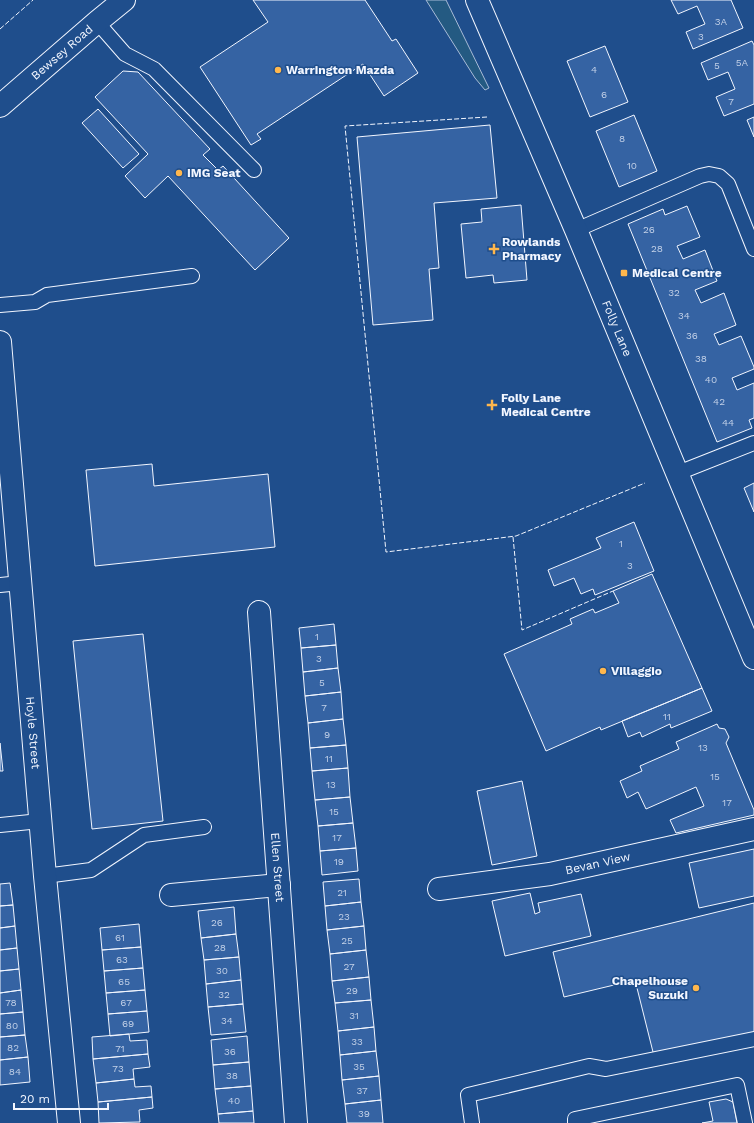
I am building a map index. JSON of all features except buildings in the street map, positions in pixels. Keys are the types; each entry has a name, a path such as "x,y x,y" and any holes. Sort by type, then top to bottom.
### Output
{"street":[{"name":"Bewsey Road","path":"0,106 124,0"},
{"name":"Folly Lane","path":"477,0 576,230 754,658"},
{"name":"Hoyle Street","path":"0,342 10,584 40,821 70,1123"},
{"name":"Ellen Street","path":"259,612 296,1123"},
{"name":"Bevan View","path":"439,890 550,874 754,830"},
{"path":"171,895 279,885"}],"lane":[{"path":"97,22 125,54 154,69 254,170"},
{"path":"576,230 700,176 709,174 719,176 728,184 754,249"},
{"path":"0,305 35,302 47,295 192,276"},
{"path":"678,473 754,443"},
{"path":"0,825 40,821"},
{"path":"45,876 91,870 144,835 204,827"},
{"path":"472,1123 468,1095 589,1066 606,1069 754,1040"},
{"path":"575,1123 575,1119 737,1085 745,1123"}],"shaded area":[{"path":"426,0 446,0 489,88 485,90 475,78"}],"fence":[{"path":"0,29 33,0"},
{"path":"487,117 345,126 386,552 516,536 645,483"},
{"path":"513,537 522,630 613,591"}],"place":[{"name":"Warrington Mazda","path":"278,70"},
{"name":"IMG Seat","path":"179,173"},
{"name":"Rowlands Pharmacy","path":"494,249"},
{"name":"Medical Centre","path":"624,273"},
{"name":"Folly Lane Medical Centre","path":"492,405"},
{"name":"Villaggio","path":"603,671"},
{"name":"Chapelhouse Suzuki","path":"696,988"}]}
